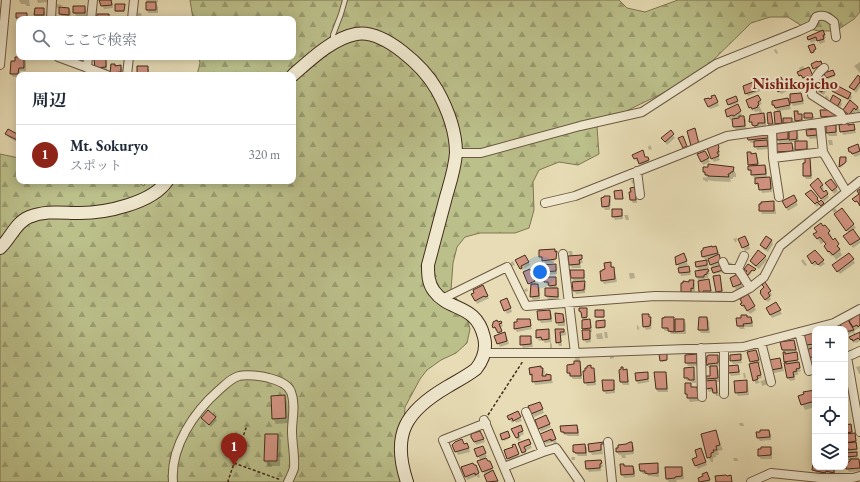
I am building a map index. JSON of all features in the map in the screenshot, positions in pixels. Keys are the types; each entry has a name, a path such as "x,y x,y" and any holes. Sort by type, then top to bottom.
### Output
{"main road":[{"path":"296,72 314,57 347,36 367,34 386,40 413,61 436,88 442,100 453,134 456,153 453,171 428,265 428,277 431,287 442,299 471,315 478,321 484,337 484,353 480,364 476,369 423,403 410,418 401,436 400,444 400,459 407,482"},
{"path":"0,248 17,227 27,218 41,212 82,213 107,211 143,200 154,194 165,184"}],"street":[{"path":"0,65 6,0"},
{"path":"51,16 52,0"},
{"path":"91,16 93,0"},
{"path":"132,16 134,0"},
{"path":"456,153 481,153 580,126 642,112 716,64 812,25 816,17 820,15 828,16 834,22 836,37"},
{"path":"66,60 98,72"},
{"path":"87,68 88,60"},
{"path":"128,72 129,60"},
{"path":"824,68 818,73 812,89 812,95 840,113 844,120"},
{"path":"545,203 575,196 727,136 860,117"},
{"path":"820,123 823,152 846,192"},
{"path":"772,130 773,158 779,197"},
{"path":"773,158 823,152"},
{"path":"637,171 640,195"},
{"path":"442,299 508,267 526,306 655,296 733,297 750,288 764,277 780,246 860,180"},
{"path":"562,254 575,352"},
{"path":"738,269 744,256"},
{"path":"723,262 726,269 738,269"},
{"path":"738,269 750,288"},
{"path":"835,326 860,308"},
{"path":"484,353 743,347 812,330"},
{"path":"799,332 810,371"},
{"path":"761,342 771,382"},
{"path":"701,348 702,397"},
{"path":"724,348 724,394"},
{"path":"848,354 860,351"},
{"path":"847,362 860,432"},
{"path":"172,482 172,475 177,454 190,422 200,409 228,382 239,376 263,376 279,381 289,388 292,393 294,403 292,431 294,469 285,481"},
{"path":"526,412 542,452"},
{"path":"461,482 443,440 485,422 510,482"},
{"path":"608,442 612,482"},
{"path":"504,467 556,448 580,482"},
{"path":"751,482 771,473 820,478 852,478 860,476"}],"lane":[{"path":"333,44 333,35 342,14 345,0"}],"path":[{"path":"485,422 529,353"},
{"path":"229,482 228,481 247,425"},
{"path":"234,463 285,481"}],"green space":[{"path":"190,0 619,0 627,8 645,12 678,0 860,0 860,12 854,19 836,31 819,31 805,28 788,17 770,17 751,23 696,77 616,116 597,127 599,154 578,165 559,162 539,170 533,182 534,210 529,228 515,233 480,233 465,237 457,247 453,263 451,290 466,314 470,329 467,343 456,353 441,360 427,370 420,379 405,407 403,438 406,482 0,482 0,154 16,157 16,184 140,184 144,186 144,184 296,184 296,72 198,72 200,60 296,60 296,16 193,16"}],"building":[{"path":"99,0 111,0 112,5 101,6"},
{"path":"146,2 156,2 156,10 146,10"},
{"path":"115,4 125,4 124,11 115,11"},
{"path":"73,6 85,6 85,13 73,13"},
{"path":"59,7 69,8 69,15 59,14"},
{"path":"35,8 44,8 44,15 34,15"},
{"path":"16,13 27,13 27,16 16,16"},
{"path":"97,14 109,14 109,16 97,16"},
{"path":"823,30 825,35 823,35 824,39 817,41 816,37 808,40 807,37"},
{"path":"814,44 816,49 811,53 808,46"},
{"path":"15,57 16,60 24,60 24,68 19,68 16,74 10,74 11,61 15,61"},
{"path":"94,60 106,60 106,67 95,68"},
{"path":"821,61 822,65 813,69 811,64"},
{"path":"111,64 115,64 115,66 121,65 121,72 110,72"},
{"path":"137,66 148,66 148,72 137,72"},
{"path":"809,67 813,76 803,78 801,75 799,76 797,72"},
{"path":"833,70 835,75 826,78 824,73"},
{"path":"858,75 860,77 860,82 854,90 849,87"},
{"path":"781,77 786,87 778,92 773,82"},
{"path":"756,81 759,87 758,90 745,94 743,86"},
{"path":"818,81 825,85 822,92 815,89"},
{"path":"835,86 838,86 851,93 848,99 832,91"},
{"path":"801,93 803,101 790,103 790,94"},
{"path":"715,95 718,102 708,107 704,99 712,98 711,96"},
{"path":"758,95 761,100 758,102 758,107 752,109 751,107 749,108 746,100"},
{"path":"833,95 841,100 837,107 829,103"},
{"path":"736,96 738,101 728,105 726,100"},
{"path":"788,98 790,105 775,108 774,105 772,105 772,101"},
{"path":"850,100 858,107 856,110 854,108 849,115 843,110"},
{"path":"738,104 741,111 734,116 732,115 727,117 725,110"},
{"path":"820,110 831,110 835,112 836,116 821,117"},
{"path":"780,111 782,123 775,124 774,112"},
{"path":"794,111 798,111 798,114 802,114 802,120 795,121"},
{"path":"771,112 773,124 768,124 767,113"},
{"path":"764,113 765,123 758,123 758,125 755,126 752,125 752,122 749,122 750,115"},
{"path":"804,113 812,113 813,118 804,118"},
{"path":"739,116 744,116 745,126 733,127 732,119 739,118"},
{"path":"783,118 792,118 792,123 783,123"},
{"path":"848,123 848,125 854,124 855,130 840,132 839,125"},
{"path":"826,125 836,125 836,132 826,133"},
{"path":"695,128 699,144 691,146 687,131"},
{"path":"8,129 16,133 16,140 5,134"},
{"path":"797,129 797,139 789,140 789,130"},
{"path":"816,129 817,135 807,136 806,130"},
{"path":"671,130 674,134 665,142 661,138"},
{"path":"788,131 788,139 777,140 776,132"},
{"path":"768,134 768,138 748,140 747,136"},
{"path":"683,136 687,146 683,148 678,138"},
{"path":"767,140 768,146 754,147 754,141"},
{"path":"795,141 807,141 807,149 795,150"},
{"path":"792,143 793,151 776,152 775,144"},
{"path":"718,144 719,152 717,152 719,156 711,159 707,148"},
{"path":"858,144 860,151 852,154 849,152 848,148"},
{"path":"643,150 645,157 648,157 649,160 639,164 637,158 634,159 632,155"},
{"path":"705,151 709,158 701,162 697,154"},
{"path":"747,152 751,152 751,154 756,153 758,164 748,165"},
{"path":"840,157 846,157 846,162 839,167"},
{"path":"805,158 810,158 811,176 803,176 803,163 805,163"},
{"path":"708,164 734,167 733,172 728,174 729,177 708,176 705,175 705,172 703,172 703,167 708,167"},
{"path":"765,165 766,174 751,175 751,170 748,170 748,166"},
{"path":"770,177 771,189 759,190 758,183 755,184 755,178"},
{"path":"818,178 823,185 820,187 824,192 826,190 828,194 821,199 810,185"},
{"path":"831,179 837,187 832,191 825,183"},
{"path":"635,187 636,200 630,200 630,188"},
{"path":"860,189 860,206 857,201 855,202 852,199 859,194 857,191"},
{"path":"622,190 623,199 615,199 614,191"},
{"path":"811,190 818,198 817,199 819,202 821,200 824,203 821,206 817,202 815,204 805,194"},
{"path":"794,195 797,201 786,208 782,201"},
{"path":"604,196 610,196 609,206 602,207 601,198"},
{"path":"774,201 774,211 759,211 759,204 761,204 761,202"},
{"path":"842,208 854,224 846,231 834,214"},
{"path":"612,209 622,209 622,216 612,217"},
{"path":"821,223 830,231 828,233 833,240 835,238 839,244 837,246 840,249 833,255 829,251 828,252 824,246 826,244 820,237 817,239 813,234 817,232 814,228"},
{"path":"853,229 860,239 850,245 843,236"},
{"path":"745,236 749,245 742,248 738,239"},
{"path":"766,236 772,240 766,249 760,245"},
{"path":"716,246 718,253 702,257 701,251 703,248"},
{"path":"555,249 555,252 557,251 556,259 542,261 542,257 539,257 539,250"},
{"path":"758,250 766,256 756,266 750,261"},
{"path":"815,250 824,260 818,265 815,261 812,264 807,256"},
{"path":"684,253 687,261 676,265 675,257"},
{"path":"849,253 854,259 837,272 832,265"},
{"path":"719,254 721,261 710,265 708,259"},
{"path":"525,255 529,262 521,266 522,268 520,269 515,260"},
{"path":"582,255 582,259 579,260 580,264 569,265 568,256"},
{"path":"707,260 707,265 696,267 695,262"},
{"path":"611,262 611,267 614,267 615,279 601,281 600,271 605,269 604,263"},
{"path":"556,264 556,271 543,272 542,265"},
{"path":"748,264 756,269 754,271 752,270 748,275 745,273 747,271 744,269"},
{"path":"722,265 723,270 713,273 711,268"},
{"path":"689,266 690,272 679,273 678,268"},
{"path":"530,269 535,281 528,284 523,272"},
{"path":"708,269 709,271 704,275 704,277 696,277 695,271"},
{"path":"570,270 584,270 584,278 571,278"},
{"path":"738,273 742,281 741,284 733,287 730,278"},
{"path":"720,275 722,291 716,292 713,276"},
{"path":"544,277 556,277 556,285 549,286 548,282 544,282"},
{"path":"709,279 711,291 703,291 703,293 699,292 698,281"},
{"path":"689,280 694,280 693,289 691,288 691,292 681,292 681,283 683,283 683,281 689,282"},
{"path":"585,281 584,290 573,291 572,282"},
{"path":"765,282 771,291 768,293 770,296 765,300 760,291 764,287 762,285"},
{"path":"531,284 538,284 539,296 530,297"},
{"path":"483,285 488,296 484,296 475,301 471,294 474,293 473,290"},
{"path":"545,288 558,288 558,297 545,296"},
{"path":"748,294 755,306 747,311 744,305 742,306 740,304 742,303 740,299"},
{"path":"507,298 511,308 504,311 500,301"},
{"path":"776,302 781,310 770,315 766,308"},
{"path":"579,308 587,308 587,317 582,318"},
{"path":"550,310 551,319 538,320 537,311"},
{"path":"595,310 604,310 604,317 595,317"},
{"path":"555,313 563,314 564,322 556,323"},
{"path":"859,313 860,325 858,327 857,325 853,327 849,321"},
{"path":"642,314 649,314 649,317 651,317 650,326 643,327"},
{"path":"741,315 751,317 752,323 743,324 744,326 737,326 736,318 741,318"},
{"path":"674,317 674,332 668,331 668,328 662,328 662,318"},
{"path":"699,317 707,317 708,330 698,330"},
{"path":"517,319 530,319 531,326 514,329 514,322 517,322"},
{"path":"590,319 591,328 582,329 582,320"},
{"path":"675,319 684,319 684,331 675,332"},
{"path":"497,320 498,322 501,321 502,323 499,324 502,331 498,333 492,325 493,322"},
{"path":"605,320 605,327 596,328 596,321"},
{"path":"848,320 854,330 848,331 848,326 841,326 840,324"},
{"path":"549,329 549,339 542,340 541,337 536,338 536,330"},
{"path":"555,329 564,329 564,332 560,332 561,342 556,343"},
{"path":"582,330 590,330 590,339 583,340"},
{"path":"505,332 507,341 497,344 494,336"},
{"path":"860,332 860,340 858,338 853,341 849,337"},
{"path":"812,333 812,344 805,345 802,336"},
{"path":"520,336 531,336 531,344 520,345"},
{"path":"794,340 796,350 782,350 780,342"},
{"path":"812,348 812,358 808,358 806,350"},
{"path":"756,350 759,360 750,362 747,352"},
{"path":"783,352 785,352 785,354 797,352 798,360 784,362"},
{"path":"667,353 667,360 660,361 659,354"},
{"path":"697,354 697,363 685,363 685,355"},
{"path":"741,354 741,360 730,361 730,355"},
{"path":"718,355 718,363 706,365 707,356"},
{"path":"780,358 782,368 771,370 769,360"},
{"path":"574,361 580,361 581,376 570,376 570,373 567,373 567,365 574,364"},
{"path":"758,362 761,375 757,376 758,379 753,381 749,364"},
{"path":"786,362 786,364 799,362 800,368 793,372 794,377 787,378 784,363"},
{"path":"591,365 591,368 594,368 595,382 584,383 583,371 585,371 587,366"},
{"path":"738,365 739,372 728,373 727,366"},
{"path":"541,366 541,368 543,368 542,376 546,376 546,374 551,375 551,380 532,382 532,374 530,375 529,368"},
{"path":"710,366 717,366 718,378 706,379 706,376 710,376"},
{"path":"623,367 623,370 627,369 628,382 620,382 619,370"},
{"path":"694,367 694,380 684,378 684,368"},
{"path":"648,372 648,379 636,381 635,373"},
{"path":"654,372 666,372 667,389 656,389"},
{"path":"602,380 614,380 614,390 603,391"},
{"path":"716,380 717,393 713,393 712,388 706,389 705,381"},
{"path":"747,380 747,392 735,393 734,381"},
{"path":"685,383 691,383 691,387 697,387 698,398 687,398 687,394 685,394"},
{"path":"812,390 812,402 801,405 798,396 804,394 803,392"},
{"path":"285,395 286,418 272,419 271,396"},
{"path":"540,402 543,409 531,414 528,406"},
{"path":"208,410 216,417 209,425 201,418"},
{"path":"518,411 521,417 513,421 512,418 509,420 507,416"},
{"path":"546,415 550,424 538,429 535,420"},
{"path":"848,424 851,424 852,432 848,433"},
{"path":"521,425 523,431 518,433 519,437 516,438 511,429"},
{"path":"577,425 578,433 561,432 560,426"},
{"path":"552,429 556,439 543,442 540,434"},
{"path":"716,430 720,445 716,446 717,450 713,450 714,452 711,453 711,457 707,458 701,434"},
{"path":"760,430 769,430 770,437 757,438 756,432 760,432"},
{"path":"480,431 484,439 474,442 471,434"},
{"path":"508,431 510,437 502,440 500,434"},
{"path":"855,433 856,441 848,442 848,434"},
{"path":"265,434 278,434 277,461 264,461"},
{"path":"462,439 464,444 467,443 469,448 455,452 452,445"},
{"path":"529,439 531,444 524,447 526,451 522,453 518,443"},
{"path":"604,442 604,444 601,444 601,450 589,452 588,444"},
{"path":"632,442 633,451 616,452 618,445"},
{"path":"856,442 857,449 848,450 848,443"},
{"path":"515,444 519,454 507,459 504,450 513,447 512,445"},
{"path":"585,444 586,453 573,452 573,445"},
{"path":"483,446 486,453 477,457 474,449"},
{"path":"761,447 771,447 771,455 758,456 758,449 761,449"},
{"path":"701,448 706,462 695,466 692,459 697,457 695,450"},
{"path":"857,452 857,456 848,457 848,453"},
{"path":"486,458 490,461 493,468 482,472 477,461"},
{"path":"850,459 859,459 860,468 848,469 848,462"},
{"path":"601,460 602,463 600,464 600,468 586,469 585,461"},
{"path":"473,463 476,465 479,473 465,477 461,467"},
{"path":"658,463 658,473 649,474 645,473 645,471 640,471 639,464"},
{"path":"620,464 624,464 624,466 633,466 634,474 621,475"},
{"path":"665,467 682,467 682,476 666,479"},
{"path":"493,470 498,481 487,482 484,475"},
{"path":"812,470 834,470 834,473 826,471 825,473"},
{"path":"707,472 710,480 699,482 698,478"},
{"path":"731,475 732,482 716,482 715,476"}],"place":[{"name":"Mt. Sokuryo","path":"234,466"}],"district":[{"name":"Nishikojicho","path":"795,83"}]}
